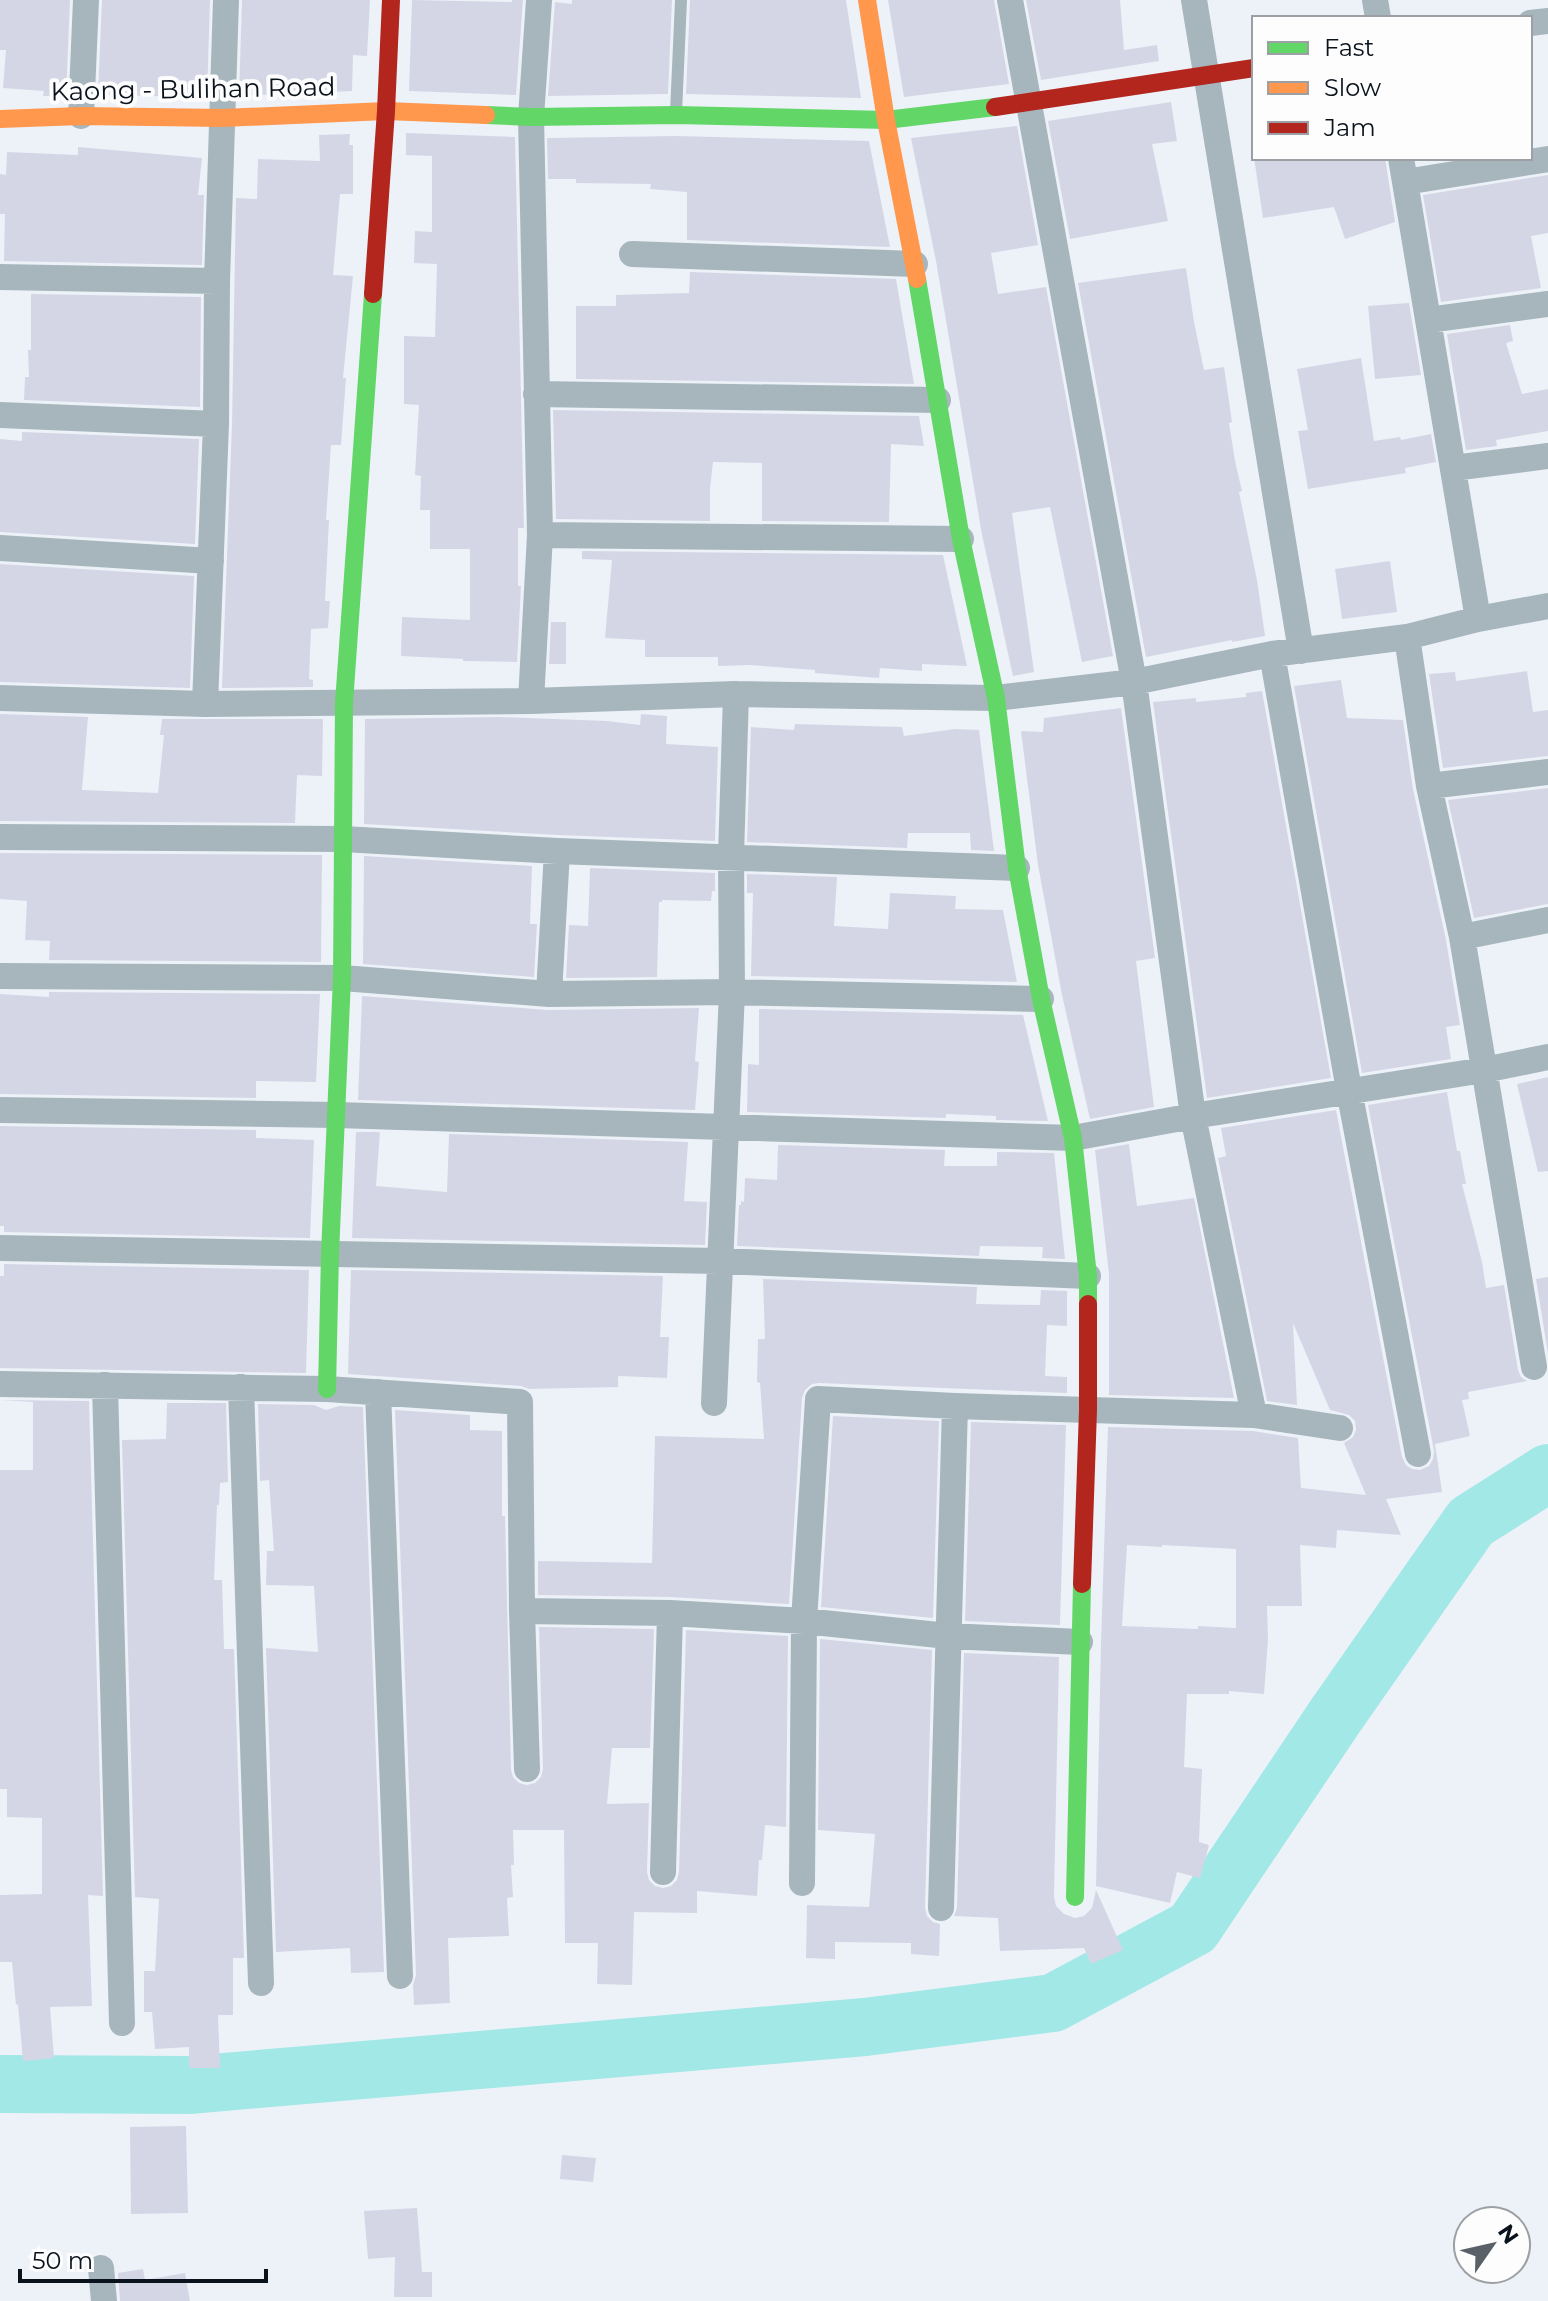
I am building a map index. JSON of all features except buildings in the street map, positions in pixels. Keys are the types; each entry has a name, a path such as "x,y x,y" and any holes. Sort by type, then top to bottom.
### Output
{"street":[{"path":"81,116 86,0"},
{"path":"205,704 216,424 226,0"},
{"path":"327,1389 342,978 344,703 386,111 391,0"},
{"path":"531,701 540,535 531,117 539,0"},
{"path":"867,0 961,539 996,698 1017,868 1041,999 1073,1138 1088,1276 1088,1410 1075,1897"},
{"path":"1010,0 1134,682 1193,1116 1254,1415"},
{"path":"1194,0 1301,651"},
{"name":"Kaong - Bulihan Road","path":"0,119 81,116 223,118 386,111 531,117 676,115 886,120 1029,103 1252,68"},
{"path":"1478,619 1403,170 1548,159"},
{"path":"632,254 915,264"},
{"path":"0,277 217,281"},
{"path":"1428,320 1548,304"},
{"path":"536,394 938,400"},
{"path":"0,415 216,424"},
{"path":"1453,468 1548,456"},
{"path":"540,535 961,539"},
{"path":"0,548 211,561"},
{"path":"0,698 205,704 531,701 736,694 996,698 1134,682 1272,654 1407,637 1548,606"},
{"path":"1407,637 1429,786 1462,937 1534,1367"},
{"path":"1272,654 1349,1090 1418,1454"},
{"path":"714,1403 732,992 731,856 736,694"},
{"path":"1429,786 1548,772"},
{"path":"0,837 343,839 557,851 1017,868"},
{"path":"549,994 557,851"},
{"path":"1462,937 1548,920"},
{"path":"0,976 342,978 549,994 732,992 1041,999"},
{"path":"0,1110 337,1115 1073,1138 1548,1057"},
{"path":"0,1248 720,1261 1088,1276"},
{"path":"0,1384 327,1389 520,1402 527,1769"},
{"path":"105,1385 122,2023"},
{"path":"241,1387 261,1983"},
{"path":"378,1392 400,1976"},
{"path":"802,1883 804,1621 818,1399 1254,1415 1340,1428"},
{"path":"941,1908 955,1406"},
{"path":"522,1611 670,1613 804,1621 948,1636 1080,1642"},
{"path":"663,1872 670,1613"},
{"path":"101,2268 104,2301"}],"lane":[{"path":"676,115 681,0"}],"waterway":[{"path":"0,2084 189,2085 865,2027 1053,2003 1193,1928 1471,1522 1548,1473"}],"traffic: fast":[{"path":"486,115 886,120 995,107"},
{"path":"917,279 961,539 996,698 1017,868 1041,999 1073,1138 1088,1276 1088,1304"},
{"path":"327,1389 342,978 344,703 373,294"},
{"path":"1075,1897 1082,1584"}],"traffic: slow":[{"path":"867,0 886,120 917,279"},
{"path":"0,119 81,116 223,118 386,111 486,115"}],"traffic: jam":[{"path":"373,294 391,0"},
{"path":"995,107 1252,68"},
{"path":"1082,1584 1088,1304"}]}
